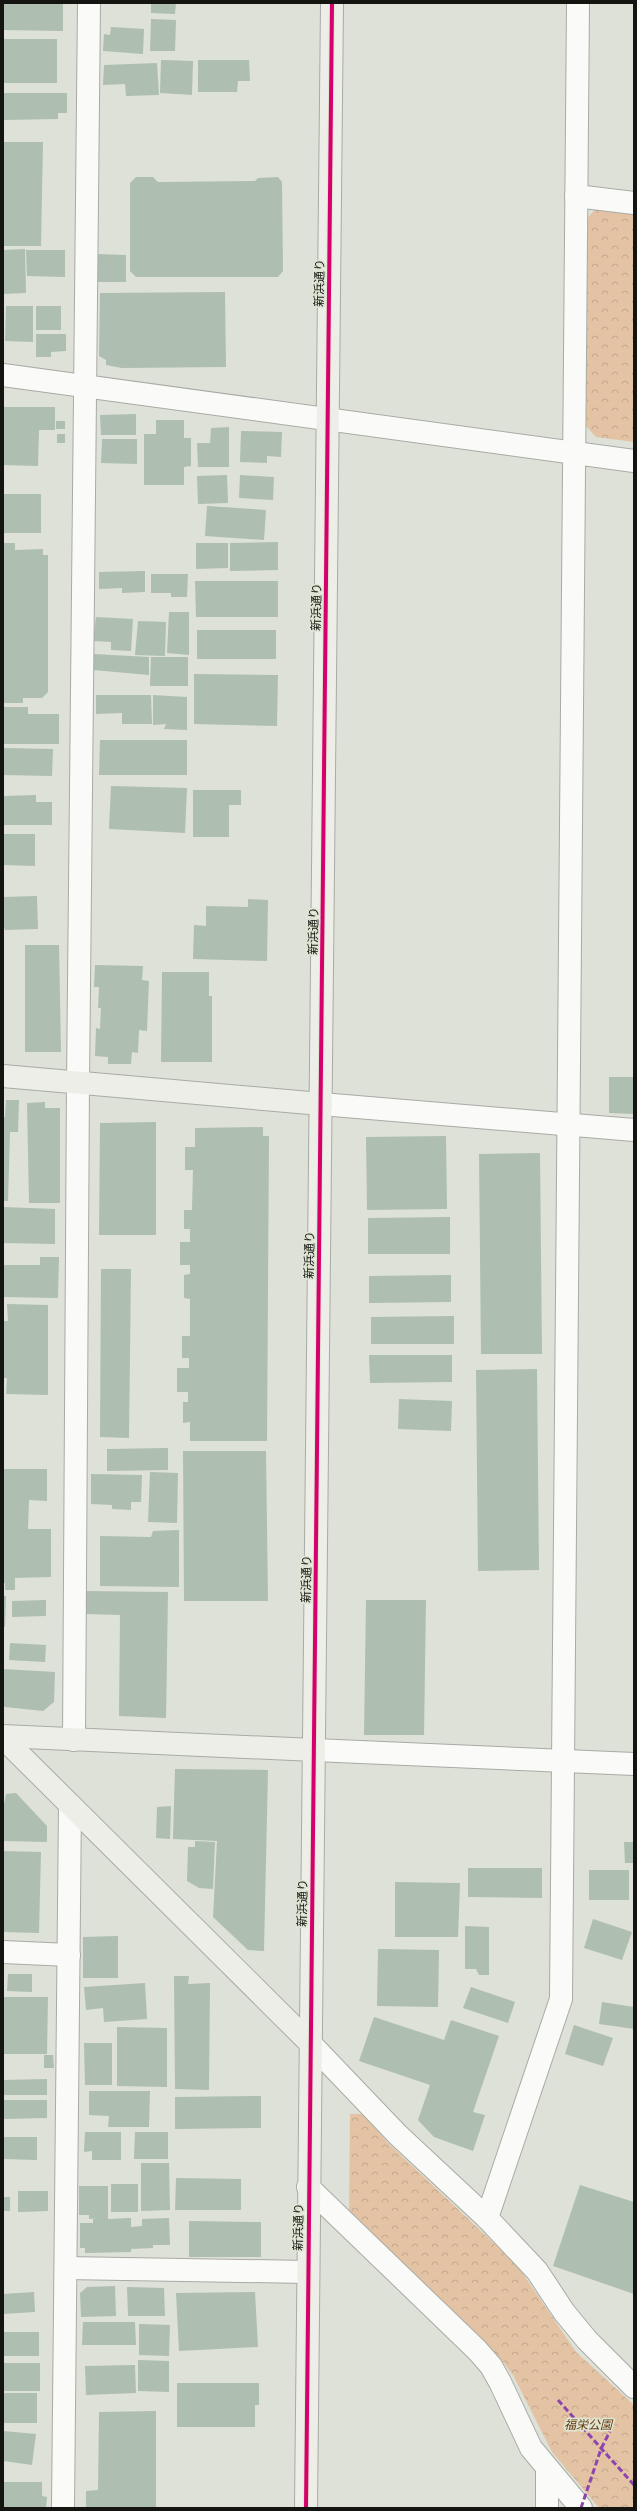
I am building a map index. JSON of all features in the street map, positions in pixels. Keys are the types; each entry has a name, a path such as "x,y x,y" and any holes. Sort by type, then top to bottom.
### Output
{"street":[{"path":"74,1740 78,1083 89,3"},
{"name":"新浜通り","path":"306,2508 307,2272 311,2044 332,3"},
{"path":"487,2218 561,1999 564,1760 567,1123 578,3"},
{"path":"576,196 634,203"},
{"path":"3,375 634,461"},
{"path":"3,1076 321,1104 567,1123 634,1130"},
{"path":"3,1737 634,1764"},
{"path":"3,1737 311,2044 398,2135 487,2218 537,2271 564,2312 587,2340 632,2378"},
{"path":"64,2508 70,1805"},
{"path":"3,1952 69,1955"},
{"path":"308,2187 477,2350 491,2366 531,2448 547,2470 581,2508"},
{"path":"66,2268 307,2272"},
{"path":"547,2470 547,2508"}],"green space":[{"path":"596,209 634,213 634,442 596,437 585,425 587,218"},
{"name":"福栄公園","path":"350,2114 363,2114 388,2143 517,2265 576,2352 634,2405 634,2508 599,2508 552,2452 513,2375 500,2358 349,2211"}],"building":[{"path":"3,3 63,3 63,31 3,30"},
{"path":"151,3 176,3 175,14 151,13"},
{"path":"151,19 176,20 175,51 150,51"},
{"path":"111,27 144,29 143,54 103,51 104,34 110,35"},
{"path":"3,39 57,39 57,83 3,83"},
{"path":"161,60 193,61 192,95 160,93"},
{"path":"198,60 249,60 250,81 238,81 237,92 198,92"},
{"path":"157,63 159,95 126,96 125,84 103,85 104,65"},
{"path":"3,93 67,93 67,113 58,113 58,119 3,120"},
{"path":"3,142 43,142 41,246 3,246"},
{"path":"136,177 153,177 158,182 255,181 258,178 278,177 282,182 283,271 278,277 136,277 130,271 130,183"},
{"path":"25,249 26,293 3,294 3,250"},
{"path":"26,250 65,250 65,277 27,276"},
{"path":"98,254 126,255 126,282 98,282"},
{"path":"225,292 226,367 122,368 106,365 106,360 99,356 100,293"},
{"path":"6,306 33,306 33,342 5,341"},
{"path":"36,306 61,306 61,330 36,330"},
{"path":"36,334 66,334 66,351 51,352 51,357 36,357"},
{"path":"3,407 55,407 55,430 39,430 38,466 3,465"},
{"path":"136,414 136,435 101,435 100,415"},
{"path":"156,420 184,420 184,438 191,438 191,466 184,467 184,485 144,485 144,434 156,434"},
{"path":"56,421 65,421 65,429 56,429"},
{"path":"229,427 229,467 198,467 197,443 210,443 211,428"},
{"path":"241,431 282,432 281,457 267,456 267,463 240,462"},
{"path":"57,434 65,434 65,443 57,443"},
{"path":"102,439 137,439 137,464 101,463"},
{"path":"227,475 228,503 198,504 197,476"},
{"path":"240,475 274,477 273,500 239,498"},
{"path":"3,494 41,494 41,533 3,533"},
{"path":"207,506 266,510 264,540 205,536"},
{"path":"278,542 278,570 230,571 230,543"},
{"path":"3,543 15,543 15,550 43,549 43,555 48,555 48,692 42,698 23,698 23,703 3,703"},
{"path":"196,543 228,543 228,568 196,569"},
{"path":"145,571 145,592 122,593 122,588 99,589 99,572"},
{"path":"151,574 188,574 187,597 171,597 171,593 151,593"},
{"path":"195,581 278,581 278,617 196,617"},
{"path":"169,612 189,612 189,655 167,653"},
{"path":"96,617 133,619 131,651 111,650 111,642 93,641"},
{"path":"138,621 166,622 165,656 135,655"},
{"path":"197,630 276,630 276,659 197,659"},
{"path":"94,654 149,657 149,675 93,670"},
{"path":"151,657 188,657 188,686 150,686"},
{"path":"194,674 278,675 277,726 194,724"},
{"path":"96,695 151,695 152,724 122,724 122,713 96,714"},
{"path":"153,695 187,697 187,730 164,729 166,724 153,725"},
{"path":"3,707 28,707 28,714 59,714 59,744 3,744"},
{"path":"100,740 187,740 187,775 99,775"},
{"path":"3,748 53,749 52,776 3,775"},
{"path":"111,786 187,788 185,833 109,829"},
{"path":"193,790 241,790 241,805 229,805 229,837 193,837"},
{"path":"36,795 36,802 52,802 52,825 3,825 3,796"},
{"path":"3,834 35,834 35,866 3,865"},
{"path":"37,896 38,929 5,930 3,924 3,897"},
{"path":"248,899 268,900 267,961 193,959 194,925 206,926 206,906 248,907"},
{"path":"25,945 59,945 61,1052 25,1052"},
{"path":"95,965 143,966 142,980 149,981 147,1031 139,1030 138,1053 132,1052 131,1064 108,1064 108,1057 95,1056 96,1028 100,1029 101,1008 98,1008 99,987 94,987"},
{"path":"162,972 209,972 209,996 212,996 212,1062 161,1062"},
{"path":"609,1077 634,1077 634,1114 609,1113"},
{"path":"6,1100 19,1100 18,1132 10,1132 8,1201 3,1201 3,1117 5,1117"},
{"path":"45,1102 45,1108 60,1108 60,1203 29,1203 27,1103"},
{"path":"156,1122 156,1235 99,1235 100,1123"},
{"path":"263,1127 263,1136 269,1136 267,1441 190,1441 190,1422 183,1423 183,1402 188,1402 188,1392 177,1392 177,1368 189,1368 189,1358 182,1358 182,1336 190,1336 190,1299 184,1298 184,1275 190,1274 190,1265 180,1265 180,1242 190,1242 190,1229 184,1229 184,1210 192,1210 193,1170 185,1170 185,1147 195,1147 195,1128"},
{"path":"446,1136 447,1209 367,1210 366,1137"},
{"path":"540,1153 542,1354 481,1354 479,1154"},
{"path":"3,1207 55,1209 55,1244 3,1243"},
{"path":"450,1217 450,1254 368,1254 368,1218"},
{"path":"40,1257 59,1257 58,1298 3,1297 3,1265 40,1265"},
{"path":"101,1269 131,1269 129,1438 100,1437"},
{"path":"451,1275 451,1302 369,1303 369,1276"},
{"path":"7,1304 48,1305 48,1395 6,1394 7,1378 3,1378 3,1321 8,1321"},
{"path":"454,1316 454,1344 371,1344 371,1317"},
{"path":"369,1355 452,1355 452,1382 370,1383"},
{"path":"537,1369 539,1570 478,1571 476,1370"},
{"path":"399,1399 452,1401 451,1431 398,1429"},
{"path":"168,1448 168,1470 107,1471 107,1449"},
{"path":"183,1451 266,1451 268,1601 184,1601"},
{"path":"3,1469 47,1469 47,1501 29,1500 28,1529 51,1529 51,1577 15,1578 15,1590 5,1590 5,1583 3,1583"},
{"path":"150,1472 178,1473 177,1523 148,1522"},
{"path":"91,1474 142,1475 141,1502 131,1502 131,1510 112,1509 112,1505 91,1504"},
{"path":"179,1530 179,1587 100,1586 100,1536 151,1537 153,1531"},
{"path":"86,1591 168,1592 166,1718 119,1716 120,1615 86,1614"},
{"path":"3,1596 6,1596 5,1627 3,1627"},
{"path":"46,1600 46,1616 12,1617 12,1601"},
{"path":"366,1600 426,1600 424,1735 364,1735"},
{"path":"10,1643 46,1645 45,1662 9,1660"},
{"path":"3,1669 55,1672 54,1702 43,1711 5,1707 3,1705"},
{"path":"175,1769 268,1770 264,1951 248,1950 213,1917 217,1841 173,1839"},
{"path":"16,1793 47,1826 47,1842 3,1841 3,1810 6,1794"},
{"path":"171,1806 170,1839 156,1838 157,1807"},
{"path":"195,1841 215,1842 213,1889 199,1888 187,1881 188,1847 195,1847"},
{"path":"624,1842 634,1842 634,1863 625,1863"},
{"path":"3,1851 41,1852 39,1933 3,1932"},
{"path":"468,1868 542,1868 542,1898 468,1897"},
{"path":"589,1870 629,1870 629,1900 589,1900"},
{"path":"395,1882 460,1883 458,1937 395,1937"},
{"path":"593,1919 632,1932 622,1960 584,1948"},
{"path":"465,1926 489,1927 489,1975 479,1975 476,1969 465,1969"},
{"path":"118,1936 118,1978 83,1978 83,1937"},
{"path":"378,1949 439,1950 438,2007 377,2006"},
{"path":"8,1974 32,1974 32,1992 7,1991"},
{"path":"174,1976 189,1976 188,1984 210,1983 209,2090 175,2089"},
{"path":"145,1983 147,2019 104,2022 103,2008 86,2010 84,1987"},
{"path":"471,1987 515,2002 508,2023 463,2008"},
{"path":"3,1997 48,1997 47,2054 3,2054"},
{"path":"602,2002 634,2007 634,2029 599,2024"},
{"path":"374,2017 444,2040 451,2020 499,2036 473,2112 485,2115 473,2151 434,2137 418,2120 430,2085 359,2061"},
{"path":"574,2025 613,2038 603,2066 565,2054"},
{"path":"117,2027 167,2028 167,2087 117,2086"},
{"path":"84,2043 112,2043 112,2085 85,2085"},
{"path":"44,2055 53,2055 54,2068 44,2068"},
{"path":"47,2079 47,2095 3,2095 3,2080"},
{"path":"89,2091 150,2091 149,2127 108,2127 109,2116 89,2115"},
{"path":"261,2096 261,2128 175,2129 175,2097"},
{"path":"3,2100 47,2100 47,2118 3,2119"},
{"path":"85,2132 121,2132 121,2160 92,2160 92,2151 84,2152"},
{"path":"135,2132 168,2132 168,2159 134,2159"},
{"path":"3,2137 37,2137 37,2160 3,2159"},
{"path":"141,2163 169,2163 170,2210 141,2211"},
{"path":"176,2178 241,2179 241,2210 175,2210"},
{"path":"111,2184 138,2184 138,2212 111,2212"},
{"path":"580,2185 634,2202 634,2294 553,2266"},
{"path":"79,2186 108,2186 108,2219 131,2218 131,2227 142,2226 142,2219 169,2218 170,2245 153,2245 153,2248 131,2249 131,2252 85,2253 85,2248 80,2248 80,2223 93,2223 93,2219 101,2218 89,2219 89,2215 79,2215"},
{"path":"18,2191 48,2191 48,2211 18,2212"},
{"path":"3,2197 10,2197 10,2211 3,2211"},
{"path":"189,2221 261,2222 261,2257 189,2257"},
{"path":"115,2286 116,2316 81,2317 80,2293 87,2287"},
{"path":"127,2287 164,2288 165,2316 128,2316"},
{"path":"34,2292 35,2312 3,2314 3,2294"},
{"path":"255,2292 258,2347 179,2351 176,2293"},
{"path":"83,2322 135,2322 136,2345 82,2345"},
{"path":"139,2324 170,2325 169,2356 139,2355"},
{"path":"3,2332 39,2332 39,2356 3,2356"},
{"path":"138,2360 169,2361 169,2392 138,2391"},
{"path":"3,2363 40,2363 40,2391 3,2391"},
{"path":"135,2365 136,2393 86,2395 85,2366"},
{"path":"177,2383 259,2383 259,2405 255,2405 255,2427 177,2427"},
{"path":"3,2393 37,2393 37,2423 3,2423"},
{"path":"156,2411 156,2508 86,2508 86,2491 98,2490 99,2412"},
{"path":"3,2431 36,2434 32,2465 3,2461"},
{"path":"3,2482 42,2482 42,2496 47,2497 46,2508 3,2508"}],"marked path":[{"path":"558,2400 634,2485"},
{"path":"581,2508 601,2449 613,2425"}],"cycle path":[{"path":"306,2508 332,3"}]}
